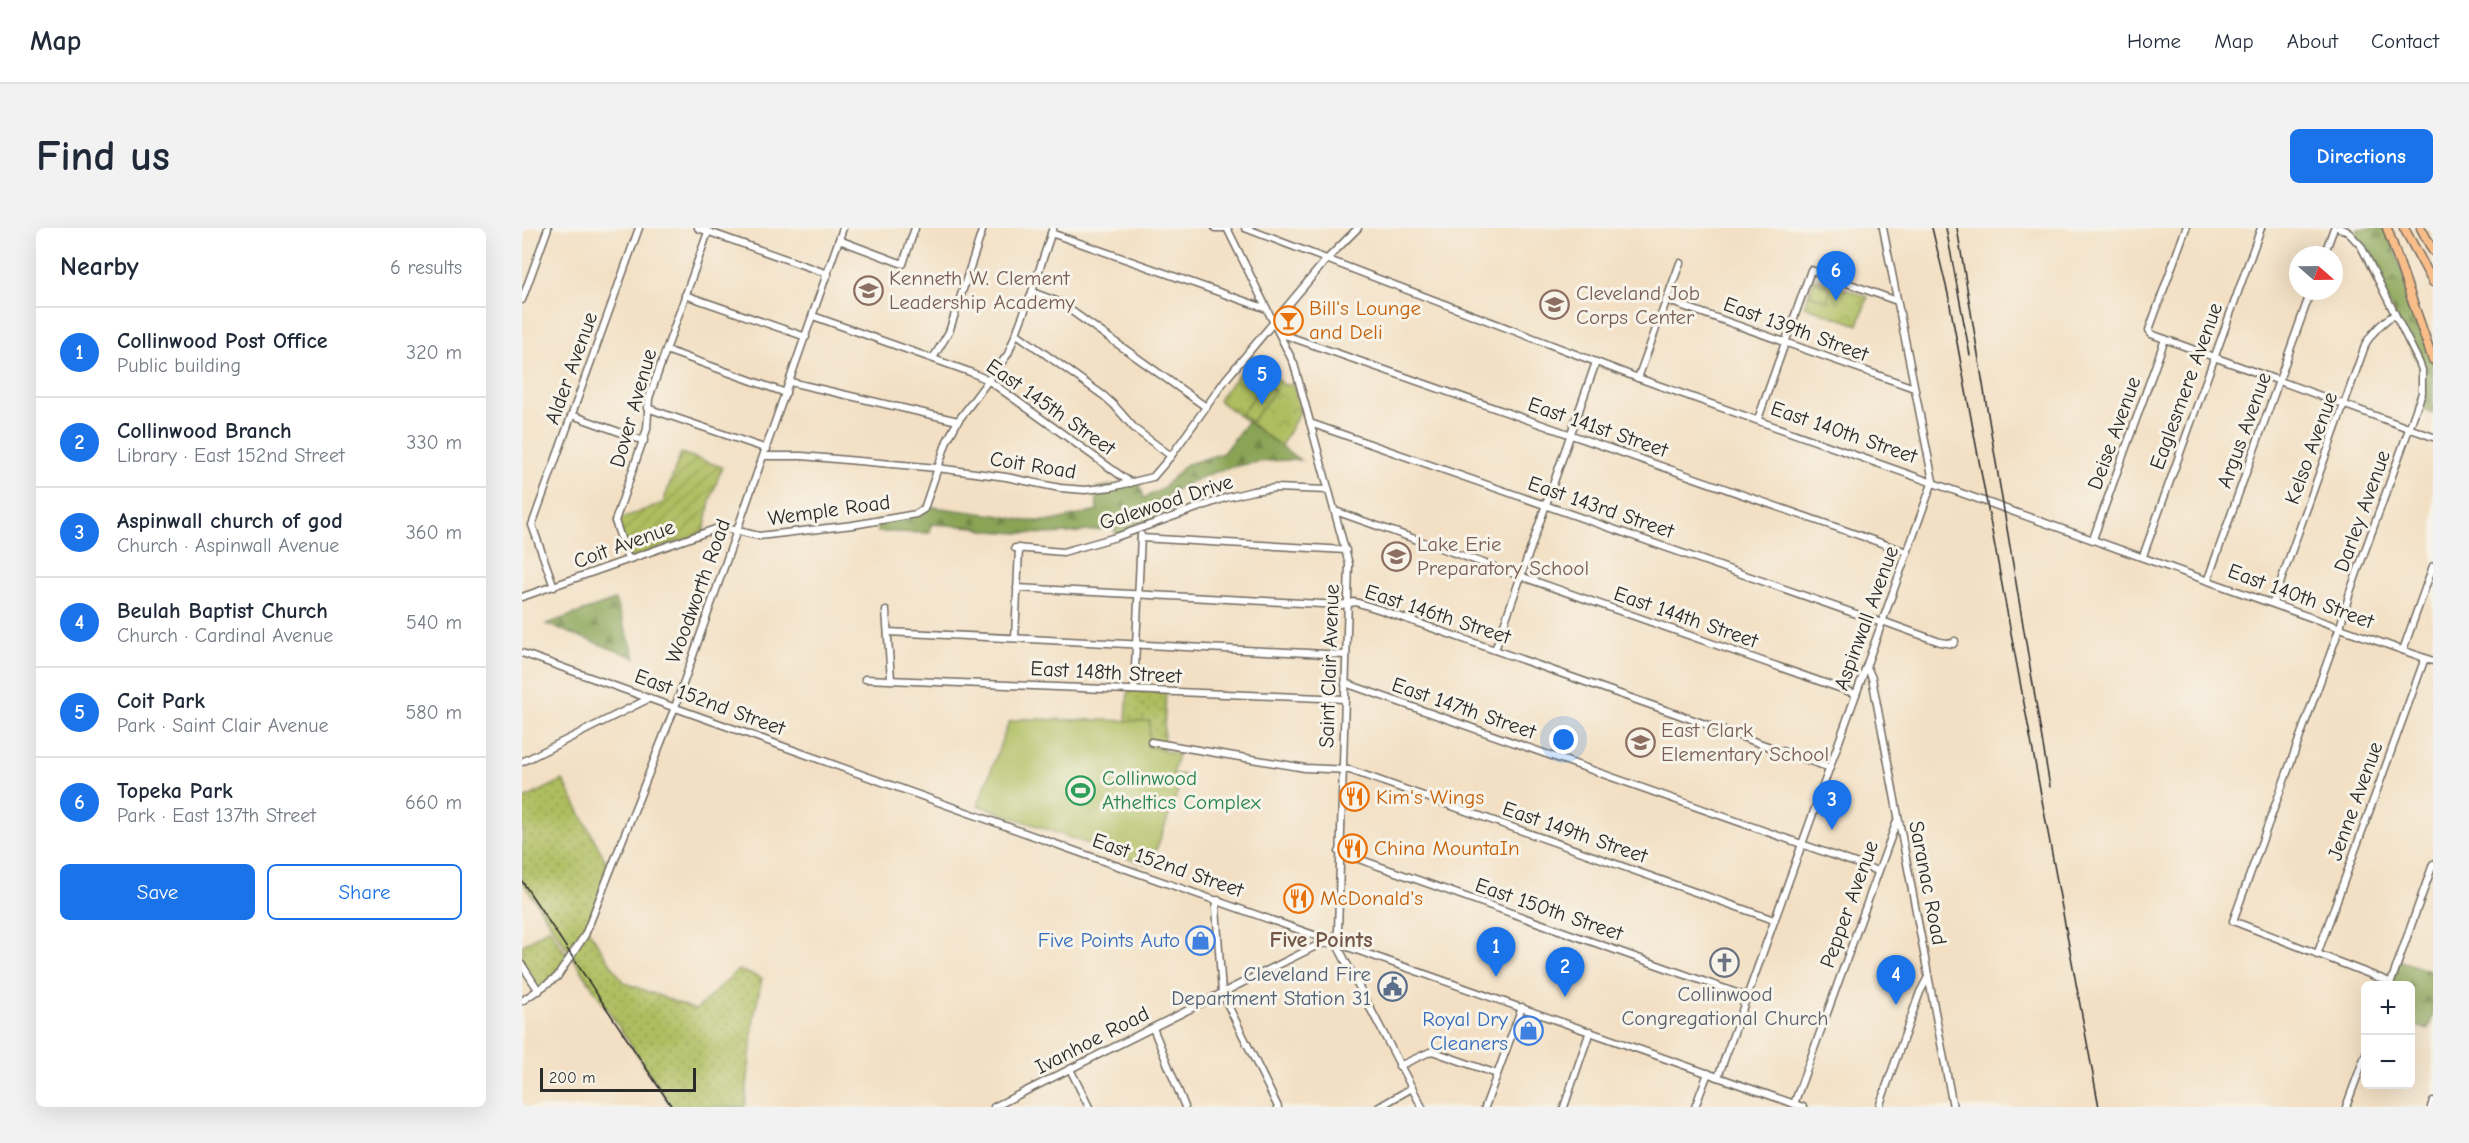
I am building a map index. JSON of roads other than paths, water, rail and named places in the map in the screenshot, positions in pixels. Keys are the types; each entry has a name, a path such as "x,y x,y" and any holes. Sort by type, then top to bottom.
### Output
{"highway":[{"path":"2387,228 2433,360"},
{"path":"2404,228 2433,282"},
{"path":"2421,228 2433,251"}],"street":[{"path":"522,300 548,228"},
{"name":"Alder Avenue","path":"554,586 532,525 639,228"},
{"path":"698,228 828,274"},
{"name":"Woodworth Road","path":"522,1001 556,977 570,960 585,935 675,707 843,228"},
{"path":"839,240 903,264 915,228"},
{"path":"933,358 949,332 983,228"},
{"path":"1215,228 1226,228"},
{"name":"Saint Clair Avenue","path":"1226,228 1294,364 1349,564 1338,931 1335,941"},
{"name":"East 140th Street","path":"1245,228 1257,230 1326,260 1638,378 1933,481 2433,661"},
{"name":"Coit Road","path":"766,452 937,468 1085,490 1153,477 1171,456 1226,378 1326,260 1358,228"},
{"path":"1883,228 1933,481"},
{"path":"2186,228 2149,330 2151,334 2433,437"},
{"name":"Eaglesmere Avenue","path":"2143,556 2261,228"},
{"path":"2327,246 2334,228"},
{"name":"Darley Avenue","path":"2317,955 2313,951 2233,921 2422,393 2422,370 2361,246 2348,231 2339,228"},
{"path":"937,468 947,441 958,421 1008,354 1032,292 1052,230 1266,309"},
{"name":"Dover Avenue","path":"628,559 615,521 648,429 649,398 708,232"},
{"path":"1638,378 1680,263"},
{"path":"1758,419 1811,270 1897,301"},
{"path":"1032,292 1059,302 1206,407"},
{"path":"685,295 806,337"},
{"name":"East 139th Street","path":"1666,300 1914,388"},
{"name":"Argus Avenue","path":"2208,579 2308,300"},
{"name":"Kelso Avenue","path":"2273,603 2370,337 2383,321 2395,314"},
{"name":"East 145th Street","path":"813,316 988,380 1131,483"},
{"name":"East 141st Street","path":"1279,333 1907,552"},
{"path":"1017,334 1104,396 1135,429 1171,456"},
{"name":"Deise Avenue","path":"2093,539 2165,339"},
{"path":"666,350 786,393"},
{"path":"1495,650 1596,362"},
{"path":"790,382 958,421"},
{"path":"647,408 766,452"},
{"path":"572,415 644,441"},
{"name":"East 143rd Street","path":"1310,423 1940,642 1953,644 1955,641"},
{"name":"Wemple Road","path":"737,531 759,536 842,527 916,514 924,509 937,468"},
{"name":"Aspinwall Avenue","path":"1718,1077 1933,481"},
{"name":"Galewood Drive","path":"1017,588 1017,548 1048,553 1063,552 1141,528 1225,498 1253,491 1275,488 1328,490"},
{"name":"East 144th Street","path":"1335,511 1856,694"},
{"name":"Coit Avenue","path":"522,597 722,527 737,531"},
{"path":"1134,690 1141,528"},
{"path":"1141,538 1346,550"},
{"path":"2403,650 2433,566"},
{"path":"1015,638 1017,588"},
{"name":"East 146th Street","path":"1017,588 1340,605 1348,602 1381,610 1830,768"},
{"path":"886,610 891,679"},
{"path":"888,632 1346,655"},
{"name":"East 152nd Street","path":"522,653 1803,1107"},
{"name":"Jenne Avenue","path":"2317,955 2425,658"},
{"name":"Saranac Road","path":"1867,666 1872,678 1953,1107"},
{"name":"East 148th Street","path":"865,679 1345,699"},
{"name":"East 147th Street","path":"1345,683 1878,871"},
{"path":"522,762 650,698"},
{"name":"East 149th Street","path":"1151,742 1305,768 1350,770 1774,920"},
{"name":"Pepper Avenue","path":"1794,1104 1898,818"},
{"name":"East 150th Street","path":"1339,852 1748,997"},
{"path":"2391,981 2433,864"},
{"path":"1218,900 1216,907 1222,993 1278,1107"},
{"path":"1335,941 1422,1107"},
{"name":"Ivanhoe Road","path":"996,1107 1316,946 1335,941"},
{"path":"2317,955 2382,981"},
{"path":"522,965 539,991"},
{"path":"1880,1107 1919,995 1929,976"},
{"path":"1485,1107 1521,1007"},
{"path":"1153,1028 1185,1107"},
{"path":"1564,1107 1590,1031"},
{"path":"1399,1066 1432,1050 1497,1074"},
{"path":"2346,1107 2361,1066"},
{"path":"1070,1070 1089,1107"},
{"path":"1695,1107 1708,1073"},
{"path":"1379,1107 1412,1088"},
{"path":"2431,1107 2433,1101"}],"railway":[{"path":"1932,228 1948,294 2099,1107"},
{"path":"1946,228 1970,355"},
{"path":"1957,228 2050,787"},
{"path":"522,881 672,1107"}],"place":[{"name":"Kenneth W. Clement Leadership Academy","path":"868,290"},
{"name":"Topeka Park","path":"1836,301"},
{"name":"Cleveland Job Corps Center","path":"1555,305"},
{"name":"Bill's Lounge and Deli","path":"1288,320"},
{"name":"Coit Park","path":"1262,405"},
{"name":"Lake Erie Preparatory School","path":"1396,556"},
{"name":"East Clark Elementary School","path":"1640,742"},
{"name":"Collinwood Atheltics Complex","path":"1081,790"},
{"name":"Kim's Wings","path":"1355,797"},
{"name":"Aspinwall church of god","path":"1832,830"},
{"name":"China MountaIn","path":"1353,848"},
{"name":"McDonald's","path":"1299,898"},
{"name":"Five Points Auto","path":"1201,940"},
{"name":"Collinwood Congregational Church","path":"1725,963"},
{"name":"Collinwood Post Office","path":"1496,977"},
{"name":"Cleveland Fire Department Station 31","path":"1392,986"},
{"name":"Collinwood Branch","path":"1565,997"},
{"name":"Beulah Baptist Church","path":"1896,1005"},
{"name":"Royal Dry Cleaners","path":"1529,1031"}],"district":[{"name":"Five Points","path":"1321,939"}]}
